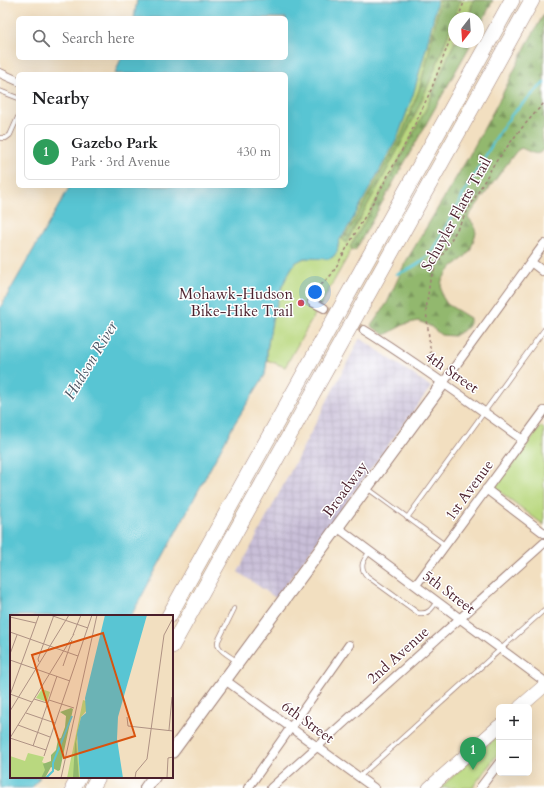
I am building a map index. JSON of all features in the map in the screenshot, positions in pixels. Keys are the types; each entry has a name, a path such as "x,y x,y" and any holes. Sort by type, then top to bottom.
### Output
{"highway":[{"path":"170,615 512,0"},
{"path":"173,644 532,0"},
{"path":"73,788 78,778"},
{"path":"92,788 97,778"}],"main road":[{"path":"523,704 544,686"},
{"path":"429,788 496,729"}],"street":[{"path":"0,73 16,80"},
{"name":"Broadway","path":"173,751 544,244"},
{"path":"531,262 544,272"},
{"path":"312,302 324,308"},
{"name":"4th Street","path":"364,330 430,373 522,440"},
{"name":"1st Avenue","path":"416,585 446,546 522,440 543,416"},
{"path":"486,489 544,533"},
{"name":"5th Street","path":"337,527 544,681"},
{"name":"2nd Avenue","path":"271,788 544,543"},
{"path":"248,788 349,645"},
{"name":"6th Street","path":"225,680 359,777 368,786"},
{"path":"480,788 496,767"},
{"path":"146,788 153,778"}],"lane":[{"path":"0,91 16,97"},
{"path":"0,138 10,136 16,122"},
{"path":"407,518 544,330"},
{"path":"366,487 446,546"},
{"path":"370,551 363,562 362,567 367,576 416,612 423,614 428,612 438,601"},
{"path":"234,609 218,641 218,646 221,650 238,662"},
{"path":"359,777 544,610"}],"path":[{"path":"460,12 465,0"},
{"path":"312,302 319,287 332,274 384,183 431,90 448,46"},
{"name":"Schuyler Flatts Trail","path":"430,373 432,366 426,310 429,286 435,268 494,164 520,130 544,104"}],"shaded area":[{"path":"360,338 431,387 276,598 238,572"}],"green space":[{"path":"437,0 486,0 480,12 448,12 448,48 462,48 435,103 285,367 267,360 269,337 280,291 292,267 299,260 306,258 333,257 337,252 339,241 349,226 397,139 426,49"},
{"path":"440,0 460,0 456,12 448,12 448,35 420,105 381,181 346,243 342,239 351,227 402,134 419,90"},
{"path":"473,0 493,0 484,18 484,12 470,12"},
{"path":"544,14 544,128 542,133 544,148 536,154 521,148 515,153 468,217 474,225 476,233 470,251 464,258 453,266 442,280 442,296 447,304 470,318 470,323 468,327 454,336 441,335 430,326 419,321 405,324 385,335 371,326 387,303 405,263 469,156"},
{"path":"452,48 469,48 355,251 350,247 393,172 426,109"},
{"path":"541,426 544,429 544,525 495,488"},
{"path":"496,738 496,756 472,788 440,788"}],"water":[{"name":"Hudson River","path":"137,0 437,0 426,49 413,95 397,139 349,226 339,241 337,252 333,257 329,259 304,258 295,263 291,269 282,286 272,321 267,350 265,375 233,426 132,615 10,615 10,778 39,778 32,788 0,788 0,308 69,188 288,188 288,72 116,72 120,60 288,60 288,16 134,16"}],"waterway":[{"path":"396,274 417,264 434,249 500,131 513,113 544,83"}],"tunnel":[{"path":"324,308 364,330"}],"place":[{"name":"Mohawk-Hudson Bike-Hike Trail","path":"301,303"},
{"name":"Gazebo Park","path":"473,770"}]}
